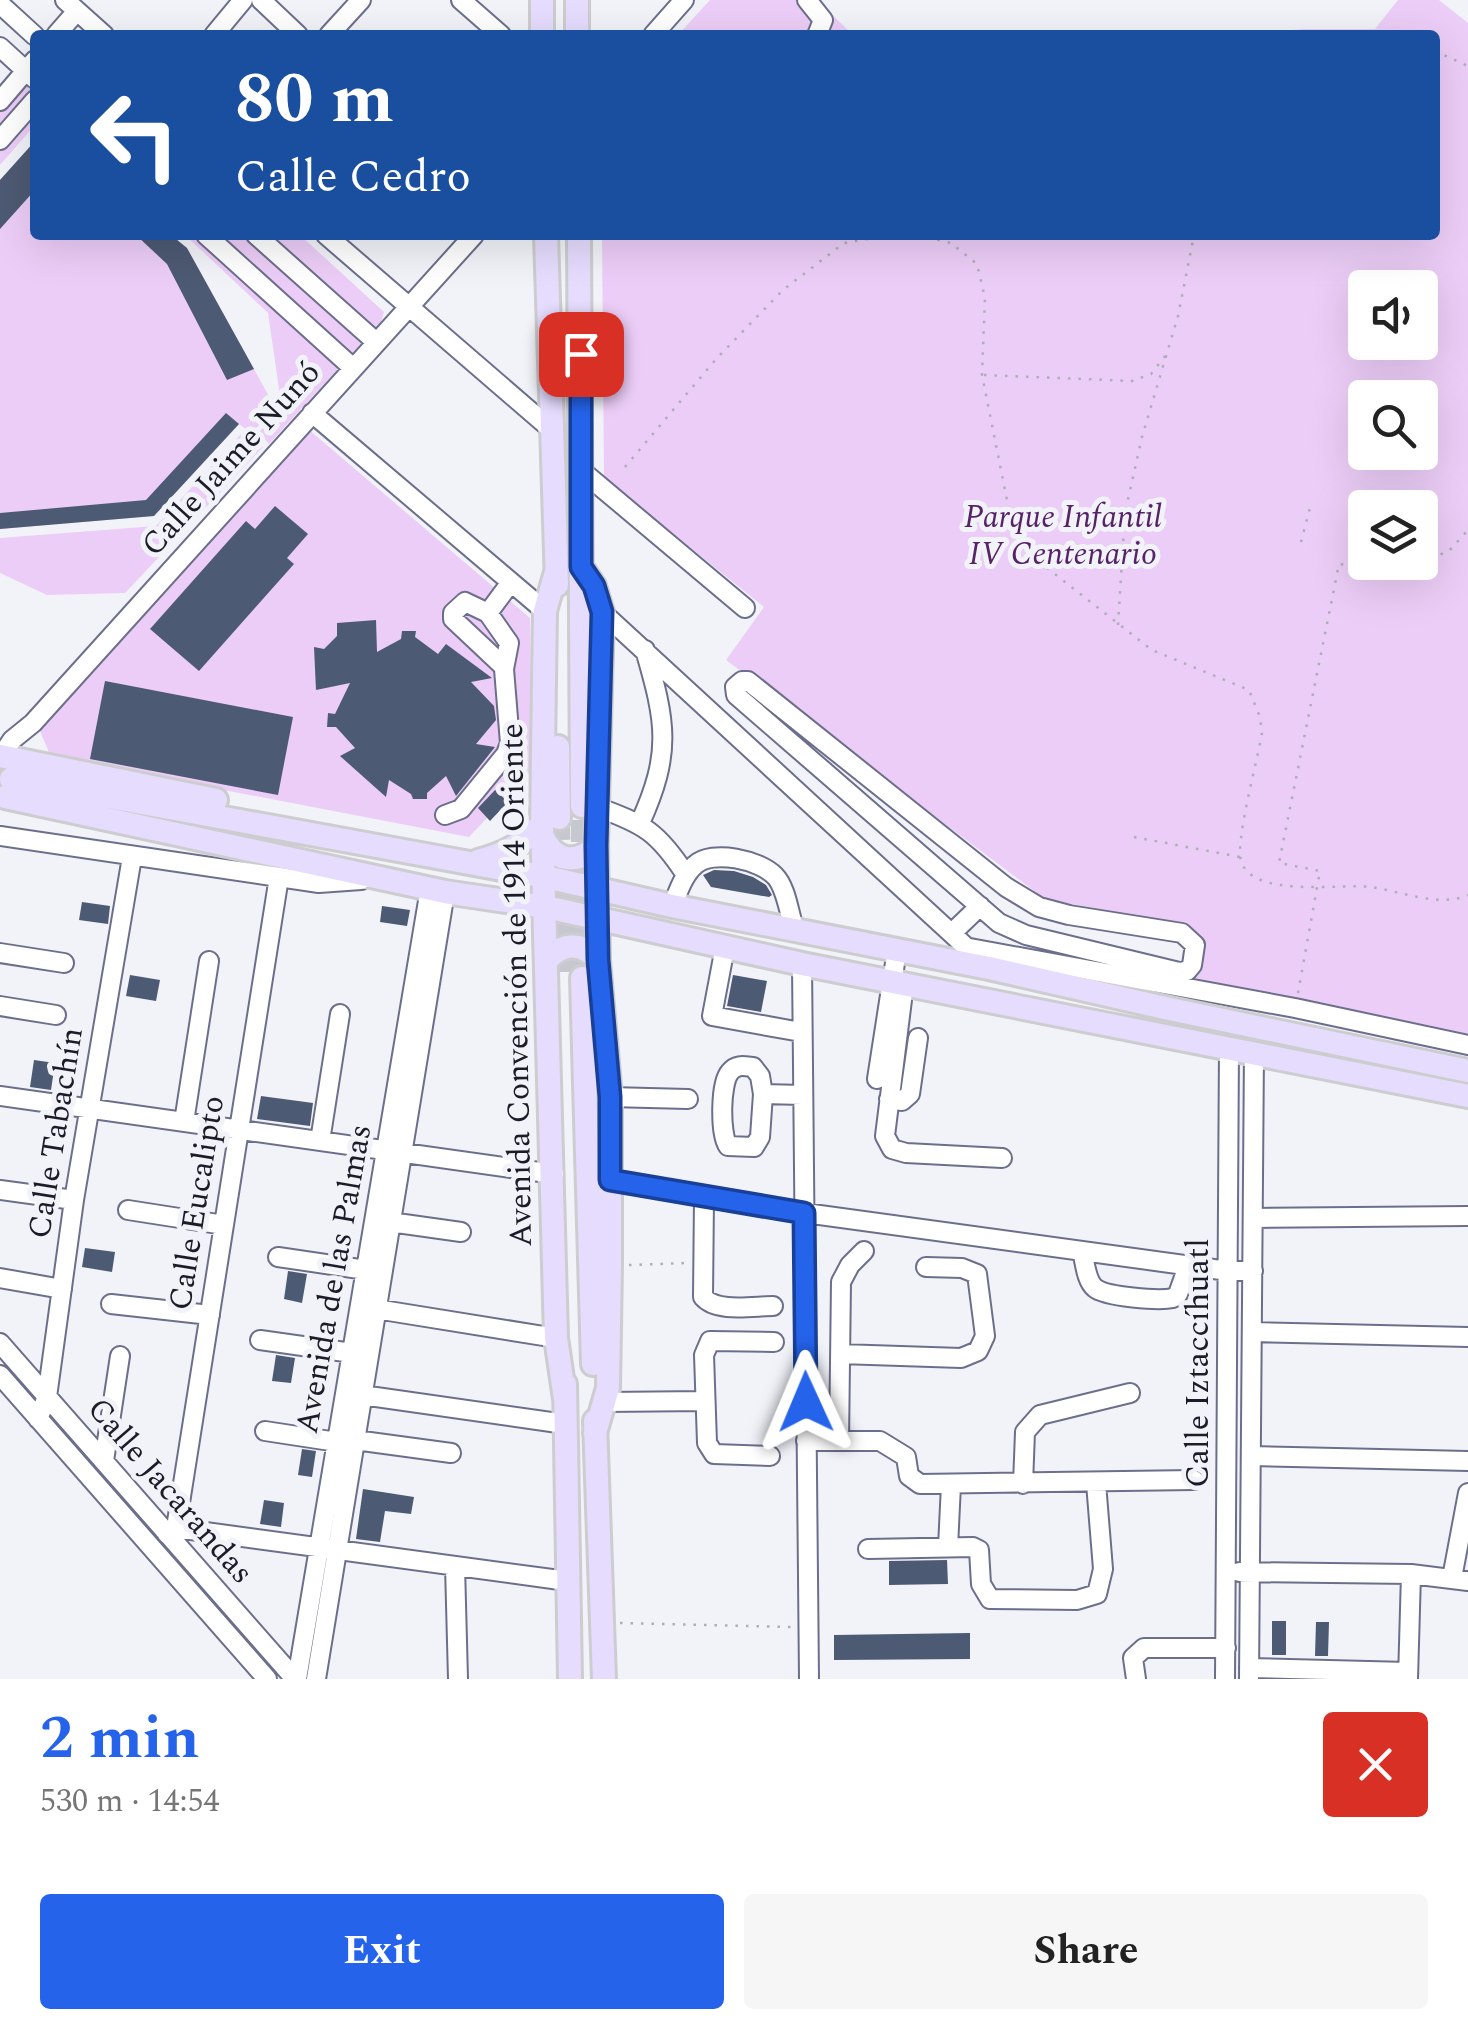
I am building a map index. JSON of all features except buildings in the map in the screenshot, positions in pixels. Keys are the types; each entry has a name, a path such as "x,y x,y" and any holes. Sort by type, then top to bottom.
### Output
{"main road":[{"path":"542,0 542,30"},
{"path":"577,0 577,30"},
{"name":"Avenida Convención de 1914 Oriente","path":"546,240 565,821"},
{"name":"Avenida Convención de 1914 Oriente","path":"565,821 581,567 579,240"},
{"name":"Avenida Convención de 1914 Oriente","path":"581,567 594,586 602,612 565,821 546,877 546,907 564,971 595,1433 604,1679"},
{"name":"Avenida Convención de 1914 Oriente","path":"556,572 545,611 565,821 596,846 598,960 610,1097 605,1402 595,1433"},
{"path":"7,761 361,829 396,848 989,968 1468,1071"},
{"path":"7,761 381,878 546,907 802,964 1468,1096"},
{"path":"565,821 556,855 578,859 596,846"},
{"path":"473,862 509,851 565,821"},
{"path":"564,971 566,946 579,946 598,960"},
{"name":"Avenida Convención de 1914 Oriente","path":"564,971 554,1174 556,1338 565,1399"},
{"name":"Avenida Convención de 1914 Oriente","path":"564,971 564,1424 570,1679"}],"street":[{"path":"218,30 243,0"},
{"path":"261,0 293,30"},
{"path":"335,30 361,0"},
{"path":"460,0 491,30"},
{"path":"657,30 684,0"},
{"path":"807,0 823,20 819,30"},
{"path":"0,4 30,31"},
{"path":"59,30 71,6 95,30"},
{"path":"0,47 30,69"},
{"path":"0,101 30,72"},
{"path":"0,140 30,106"},
{"path":"212,240 353,368"},
{"path":"262,240 376,342"},
{"path":"331,240 552,430"},
{"name":"Calle Jaime Nunó","path":"7,761 33,723 469,240"},
{"path":"312,413 545,611"},
{"path":"582,472 745,608"},
{"path":"488,613 511,582"},
{"path":"445,815 461,809 506,754 511,735 504,667 509,642 488,613 465,602 453,619 504,667"},
{"path":"602,612 989,968"},
{"path":"640,823 655,790 665,743 660,700 644,650"},
{"path":"748,681 1006,887 1039,907 1068,915 1182,934 1195,945 1192,965 1179,972 1026,935 999,923 980,906 736,695 735,688 748,681"},
{"path":"565,821 640,823 668,847 686,875"},
{"path":"0,836 319,883 381,878"},
{"name":"Calle Tabachín","path":"38,1419 47,1397 74,1200 132,857"},
{"path":"672,906 696,862 710,857 762,866 778,878 794,928"},
{"name":"Calle Eucalipto","path":"172,1531 279,877"},
{"name":"Avenida de las Palmas","path":"316,1679 329,1548 346,1441 352,1354 366,1270 394,1152 437,890"},
{"path":"953,932 980,906"},
{"path":"726,947 712,1016 802,1032"},
{"path":"970,948 1295,1008 1468,1045"},
{"path":"897,950 898,982 885,1136 892,1149 906,1154 1002,1158"},
{"path":"0,953 64,963"},
{"path":"184,1122 209,962"},
{"path":"802,964 808,1679"},
{"path":"877,1079 898,982"},
{"path":"1214,1018 1219,994"},
{"path":"0,1006 56,1015"},
{"path":"320,1141 340,1014"},
{"path":"889,1099 902,1101 910,1094 918,1038"},
{"name":"Calle Iztaccíhuatl","path":"1226,1679 1229,1047"},
{"name":"Calle Iztaccíhuatl","path":"1249,1674 1254,1052"},
{"path":"762,1094 802,1095"},
{"path":"0,1096 554,1174"},
{"path":"610,1097 688,1100"},
{"name":"Avenida de las Palmas","path":"346,1441 362,1395 390,1222 394,1152"},
{"path":"610,1180 804,1213 1188,1266 1254,1271"},
{"path":"0,1190 74,1200"},
{"path":"704,1198 702,1297 709,1304 773,1306"},
{"path":"128,1210 224,1225"},
{"path":"1254,1218 1468,1216"},
{"path":"390,1222 462,1232"},
{"path":"839,1441 841,1282 864,1251"},
{"path":"1082,1251 1090,1284 1098,1292 1112,1294 1173,1298 1188,1266"},
{"path":"278,1256 366,1270"},
{"path":"840,1354 961,1358 978,1351 985,1336 978,1274 962,1268 926,1267"},
{"path":"0,1278 62,1289"},
{"path":"111,1304 210,1316"},
{"path":"376,1309 556,1338"},
{"path":"1253,1332 1468,1337"},
{"path":"260,1340 352,1354"},
{"path":"770,1456 714,1454 707,1444 704,1355 710,1341 774,1342"},
{"name":"Calle Jacarandas","path":"0,1343 172,1531 296,1679"},
{"path":"104,1461 120,1356"},
{"name":"Calle Jacarandas","path":"0,1375 266,1679"},
{"path":"1022,1484 1024,1432 1040,1415 1130,1393"},
{"path":"362,1395 564,1424"},
{"path":"605,1402 704,1401"},
{"path":"265,1430 450,1452"},
{"path":"806,1440 880,1442 906,1457 913,1482 950,1486 1194,1480"},
{"path":"1252,1456 1468,1461"},
{"path":"868,1549 978,1550 981,1584 990,1600 1077,1600 1097,1594 1103,1569 1096,1483"},
{"path":"948,1548 950,1486"},
{"path":"1227,1572 1411,1574 1460,1580 1468,1492"},
{"path":"172,1531 567,1581"},
{"name":"Avenida de las Palmas","path":"296,1679 329,1548"},
{"path":"455,1566 458,1679"},
{"path":"1249,1674 1408,1676 1411,1574"},
{"path":"1136,1679 1133,1658 1144,1648 1226,1648"}],"path":[{"path":"1440,53 1468,66"},
{"path":"625,467 717,358 784,290 844,243 862,240"},
{"path":"938,240 951,243 977,264 985,298 982,374 1008,505 1022,541 1034,557 1118,626 1166,657 1249,690 1262,733 1240,857 1251,876 1317,889 1368,887 1451,902 1468,896"},
{"path":"1118,626 1125,512 1142,436 1178,316 1193,240"},
{"path":"982,374 1132,380 1158,369 1168,352"},
{"path":"1301,542 1311,504"},
{"path":"1438,556 1449,552 1468,530"},
{"path":"1295,1008 1320,871 1279,864 1339,564 1348,565"},
{"path":"1134,837 1240,857"},
{"path":"610,1265 703,1263"},
{"path":"602,1623 808,1627"}],"green space":[{"path":"710,0 817,0 848,30 683,30"},
{"name":"Parque Infantil IV Centenario","path":"1398,0 1439,0 1468,23 1468,1041 1186,984 1191,926 1045,899 726,660 764,607 604,478 602,240 1440,240 1440,30 1292,30 1375,29"},
{"path":"27,80 30,83 30,131 0,165 0,110"},
{"path":"30,147 30,240 177,240 187,248 276,409 251,433 239,424 154,516 0,529 0,180"},
{"path":"190,240 305,240 384,312 381,322 269,444 259,432 282,409 268,313"},
{"path":"308,429 530,618 532,770 469,837 51,757 39,729"},
{"path":"242,433 263,447 125,593 47,595 0,573 0,538 156,526"}],"tunnel":[{"path":"559,818 562,975"},
{"path":"582,820 582,978"}],"route":[{"path":"581,354 581,567 594,586 602,612 596,846 598,960 610,1097 610,1180 804,1213 806,1402"}]}
